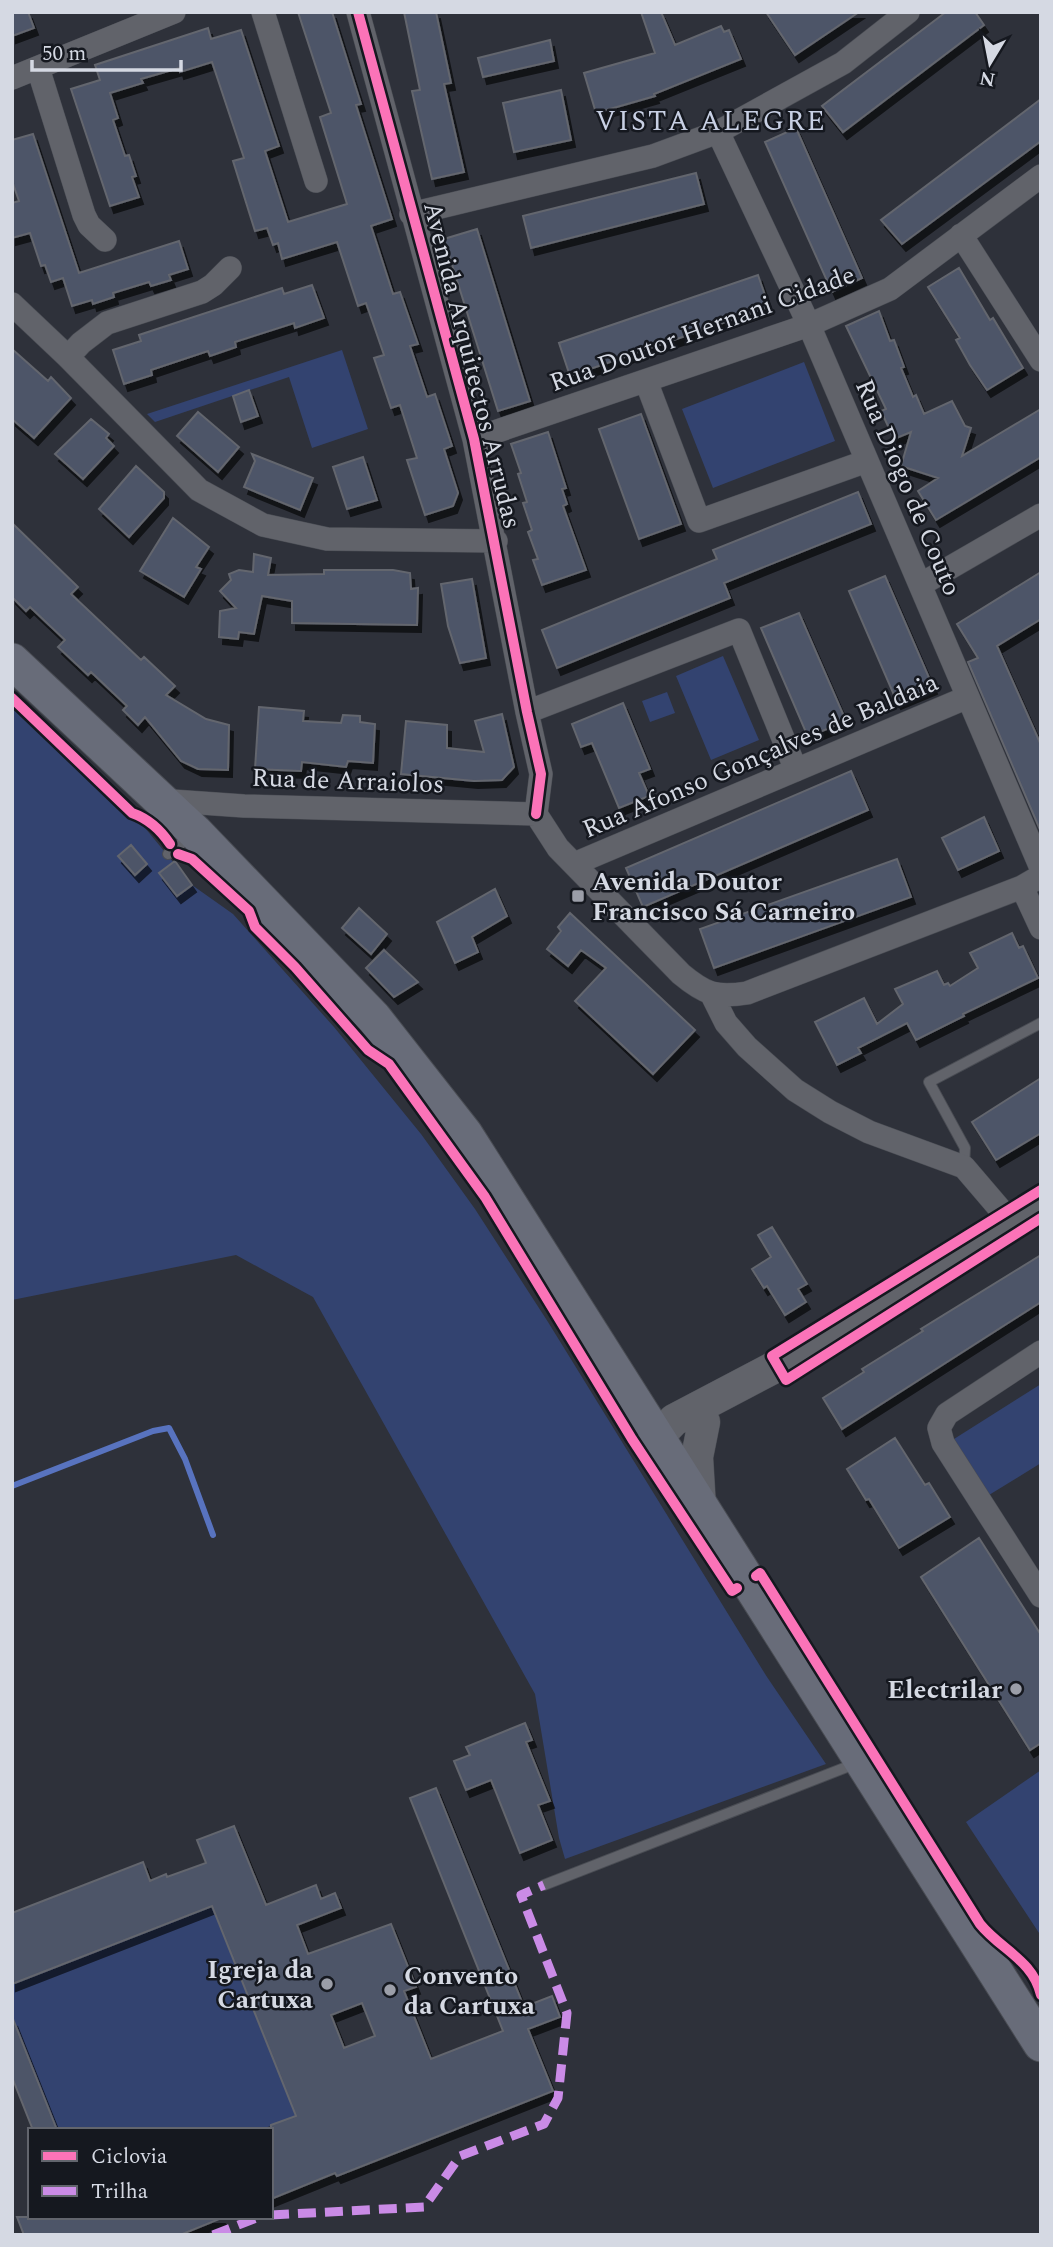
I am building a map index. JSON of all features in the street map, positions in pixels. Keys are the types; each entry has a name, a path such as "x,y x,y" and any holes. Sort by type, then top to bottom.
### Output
{"main road":[{"path":"12,661 195,832 374,1018 465,1134 1041,2044"}],"street":[{"path":"12,78 174,12"},
{"path":"263,12 316,181"},
{"name":"Avenida Arquitectos Arrudas","path":"358,12 474,439 541,774 536,814"},
{"path":"411,214 653,156 718,132 843,63 908,12"},
{"path":"38,68 84,215 89,225 105,240"},
{"name":"Rua Diogo de Couto","path":"718,132 809,326 1041,868"},
{"name":"Rua Doutor Hernani Cidade","path":"474,439 809,326 890,289 1041,176"},
{"path":"961,235 1040,356"},
{"path":"68,357 107,323 202,292 230,268"},
{"path":"12,304 199,490 263,525 327,538 496,541"},
{"path":"646,381 699,521 867,461"},
{"path":"920,585 1041,515"},
{"path":"527,712 739,630 796,770"},
{"name":"Rua Afonso Gonçalves de Baldaia","path":"574,864 968,697"},
{"name":"Rua de Arraiolos","path":"158,800 244,806 536,814"},
{"path":"195,832 244,806"},
{"path":"536,814 550,838 574,864 681,974 712,995 747,993 1031,882 1041,928"},
{"path":"712,995 726,1024 747,1047 795,1090 869,1132 964,1167 1011,1222"},
{"path":"657,1438 687,1436 701,1415 771,1369 1041,1204"},
{"path":"1041,1352 947,1414 939,1428 943,1443 1041,1597"},
{"path":"625,1389 666,1407 701,1415"},
{"path":"700,1507 696,1457 701,1415"}],"lane":[{"path":"168,854 195,832"},
{"path":"964,1167 965,1148 929,1082 1041,1023"},
{"path":"544,1885 863,1760"}],"shaded area":[{"path":"342,350 368,429 312,448 289,377 155,422 147,414"},
{"path":"804,362 835,441 713,488 682,409"},
{"path":"723,656 759,740 711,760 676,676"},
{"path":"667,692 675,713 650,722 642,701"},
{"path":"12,705 135,822 141,823 192,885 233,914 334,1027 421,1134 475,1209 548,1322 767,1677 826,1764 565,1859 559,1838 535,1694 313,1297 236,1255 12,1300"},
{"path":"1041,1384 1041,1463 989,1495 954,1439"},
{"path":"1041,1770 1041,1936 966,1822"},
{"path":"212,1906 296,2116 265,2128 56,2128 12,2017 12,1984"}],"building":[{"path":"12,12 28,12 34,28 12,36"},
{"path":"298,12 332,12 361,104 356,105 392,219 371,226 393,294 400,292 418,344 410,346 427,397 435,394 452,446 444,449 458,493 453,506 425,515 407,460 417,458 400,405 391,408 374,358 384,355 366,303 358,306 337,242 282,259 278,243 273,245 267,228 255,231 233,161 244,158 212,62 180,72 179,68 141,79 143,83 110,93 118,118 113,120 125,156 129,155 136,176 132,177 139,197 110,206 71,89 100,80 95,65 208,28 211,39 241,30 279,146 265,151 288,222 347,204 320,117 331,113"},
{"path":"404,12 436,12 451,83 444,84 464,172 432,179 412,91 420,90"},
{"path":"641,12 661,12 675,45 721,26 724,32 729,30 741,59 654,94 655,96 596,113 584,73 655,53"},
{"path":"766,12 859,12 795,55"},
{"path":"946,12 975,12 984,25 843,132 822,106"},
{"path":"550,40 554,61 483,77 478,58"},
{"path":"561,90 571,140 514,152 503,103"},
{"path":"1041,99 1041,141 902,244 881,220"},
{"path":"796,128 862,278 832,292 765,142"},
{"path":"33,134 79,273 179,241 188,269 169,275 171,280 151,286 149,282 113,293 114,297 93,304 92,300 72,306 63,278 51,282 45,265 41,266 30,233 12,238 12,203 19,201 12,181 12,140"},
{"path":"696,173 704,204 531,248 523,216"},
{"path":"477,229 530,401 498,411 444,239"},
{"path":"959,268 1023,368 987,390 956,340 960,338 928,287"},
{"path":"758,275 769,307 570,376 559,343"},
{"path":"312,285 324,318 295,328 294,323 235,342 236,347 210,356 208,351 151,370 152,375 124,384 113,350 141,341 139,335 282,288 284,294"},
{"path":"879,311 890,341 894,340 904,367 901,368 913,397 916,395 924,414 952,401 965,426 971,428 962,456 1041,409 1041,457 936,520 918,491 938,478 901,466 911,432 894,439 881,411 886,409 846,326"},
{"path":"12,349 48,381 51,377 71,398 34,438 12,419"},
{"path":"249,390 258,416 241,422 233,396"},
{"path":"198,412 239,447 218,472 177,436"},
{"path":"641,414 681,524 639,539 599,429"},
{"path":"91,419 109,434 106,438 114,446 83,479 55,454"},
{"path":"548,432 566,488 562,489 567,504 563,506 586,570 542,585 533,560 538,559 528,532 532,530 523,503 527,502 518,474 521,473 511,444"},
{"path":"252,454 313,478 300,510 244,487 255,461"},
{"path":"363,457 377,500 347,509 333,467"},
{"path":"136,466 164,492 164,498 129,537 99,509"},
{"path":"858,492 871,524 724,583 730,598 557,668 542,630 717,559 713,550"},
{"path":"173,518 209,547 196,567 201,569 184,597 140,571"},
{"path":"12,523 78,587 71,594 141,660 144,657 175,686 166,695 206,719 229,725 228,770 198,769 181,761 145,717 138,725 123,710 127,706 91,672 88,675 58,647 65,640 30,607 26,611 12,597"},
{"path":"254,554 271,558 268,575 324,574 324,570 393,570 410,573 411,589 418,588 417,625 292,623 292,601 262,596 254,634 239,632 238,639 219,637 220,611 236,608 220,591 231,580 229,574 239,570 253,572"},
{"path":"1041,572 1041,619 997,646 1041,745 1041,832 968,662 978,658 957,624"},
{"path":"885,576 933,687 897,702 849,591"},
{"path":"472,579 486,658 460,663 448,626 441,584"},
{"path":"799,613 846,721 808,737 761,628"},
{"path":"623,703 650,769 639,773 649,796 619,808 592,743 581,747 572,724"},
{"path":"259,707 304,711 303,721 341,723 343,715 360,716 360,722 375,724 373,763 348,761 346,767 302,762 301,771 255,769"},
{"path":"502,714 514,767 502,780 474,781 401,774 406,721 447,725 447,748 484,752 475,721"},
{"path":"851,771 868,810 643,907 626,868"},
{"path":"984,817 999,851 958,870 942,838"},
{"path":"131,845 147,864 135,875 118,856"},
{"path":"897,859 911,897 714,968 700,929"},
{"path":"175,861 192,885 177,896 159,873"},
{"path":"495,889 507,916 472,937 478,952 455,963 437,922"},
{"path":"359,908 387,934 371,954 342,928"},
{"path":"570,913 695,1030 653,1074 575,1001 606,968 581,950 568,966 547,949 561,931 558,927"},
{"path":"1012,933 1019,948 1023,946 1038,978 916,1040 907,1023 858,1048 861,1053 837,1065 815,1022 864,998 877,1024 903,1004 895,989 937,971 944,985 948,983 950,986 978,968 970,953"},
{"path":"384,950 418,982 394,997 366,968"},
{"path":"1041,1078 1041,1133 996,1160 972,1122"},
{"path":"772,1227 807,1284 798,1289 806,1302 785,1315 767,1286 764,1288 752,1269 771,1257 758,1235"},
{"path":"1041,1255 1041,1302 842,1429 823,1398 864,1372 862,1369 923,1331 921,1329"},
{"path":"895,1438 925,1485 929,1483 950,1517 899,1548 847,1469"},
{"name":"Electrilar","path":"979,1538 1041,1635 1041,1743 1030,1750 921,1577"},
{"path":"525,1723 532,1740 526,1742 550,1801 538,1805 552,1840 520,1853 491,1780 466,1790 454,1761 470,1755 466,1747"},
{"name":"Convento da Cartuxa","path":"436,1788 524,2007 552,1996 560,2017 528,2029 553,2091 337,2176 335,2173 273,2198 271,2125 296,2116 212,1906 12,1984 12,1913 143,1862 150,1881 206,1863 197,1840 234,1826 266,1905 316,1885 321,1899 335,1893 341,1908 297,1925 308,1954 391,1924 416,1987 404,1991 431,2059 503,2031 410,1798","holes":["362,2003 375,2036 344,2048 331,2015"]},
{"path":"13,2019 56,2128 32,2128 12,2077"},
{"path":"17,2217 220,2219 180,2235 24,2235"}],"waterway":[{"path":"12,1486 153,1431 169,1428 185,1459 213,1535"}],"marked path":[{"path":"273,2215 424,2207 460,2156 544,2124 558,2098 567,2013 521,1895 544,1885"},
{"path":"213,2235 254,2219"}],"cycle path":[{"path":"358,12 474,439 541,774 536,814"},
{"path":"12,698 132,813 154,825 170,844"},
{"path":"178,854 192,859 249,911 255,927 295,967 368,1050 389,1064 485,1197 632,1439 732,1591 737,1588"},
{"path":"1041,1190 772,1356 786,1380 1041,1218"},
{"path":"756,1576 760,1573 980,1924 1024,1964 1037,1983 1041,1995"}],"place":[{"name":"Avenida Doutor Francisco Sá Carneiro","path":"578,896"},
{"name":"Electrilar","path":"1016,1689"},
{"name":"Igreja da Cartuxa","path":"327,1984"},
{"name":"Convento da Cartuxa","path":"390,1990"}],"district":[{"name":"VISTA ALEGRE","path":"711,120"}]}
